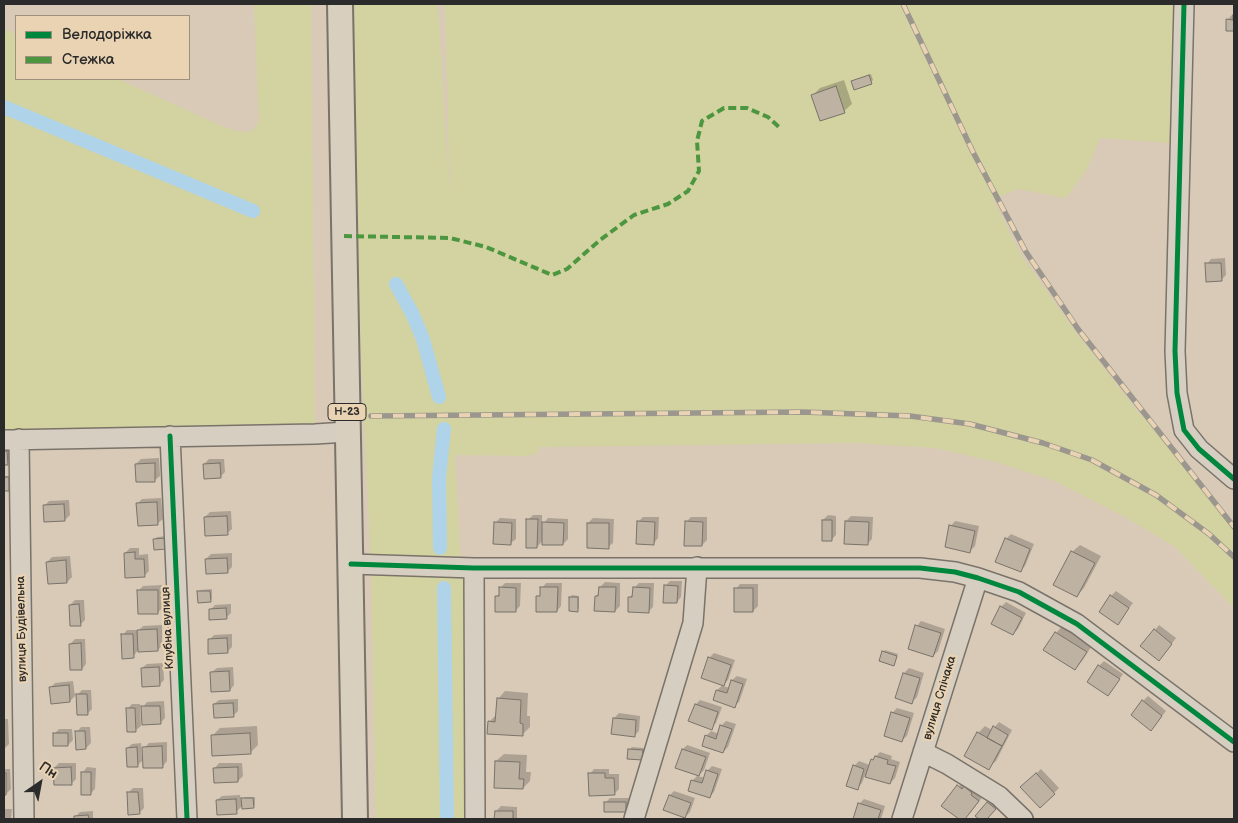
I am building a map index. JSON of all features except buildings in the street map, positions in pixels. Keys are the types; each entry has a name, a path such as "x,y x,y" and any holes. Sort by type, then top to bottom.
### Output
{"main road":[{"name":"Н-23","path":"340,4 355,819"}],"street":[{"path":"1184,4 1175,351 1177,393 1184,430 1199,448 1234,479"},
{"path":"12,440 347,432"},
{"name":"Клубна вулиця","path":"170,436 187,819"},
{"name":"вулиця Будівельна","path":"12,440 24,819"},
{"path":"351,564 474,568 920,568 955,572 1019,592 1077,624 1234,742"},
{"path":"634,819 693,623 697,567"},
{"path":"474,568 476,819"},
{"name":"вулиця Спічака","path":"902,819 978,578"},
{"path":"923,752 947,764 999,796 1023,819"}],"green space":[{"path":"254,4 311,4 315,434 4,440 4,29 15,34 15,80 120,80 224,127 241,132 252,131 259,122"},
{"path":"353,4 438,4 450,204 445,4 1175,4 1170,143 1100,138 1087,169 1066,198 1018,189 993,199 1021,255 1075,331 1142,417 1149,419 1234,527 1234,608 1174,546 1125,517 1055,481 993,461 935,448 855,443 539,447 537,454 525,456 455,455 461,567 474,568 478,819 376,819 371,565 355,228"}],"waterway":[{"path":"4,107 253,211"},
{"path":"396,284 412,313 423,339 439,397"},
{"path":"440,548 439,478 444,429"},
{"path":"444,588 447,819"}],"railway":[{"path":"903,4 973,152 1026,252 1078,329 1234,527"},
{"path":"371,416 803,412 910,416 970,424 1043,443 1092,460 1156,495 1209,534 1234,557"}],"marked path":[{"path":"344,236 450,238 486,247 552,275 567,269 600,240 634,215 668,204 688,191 699,171 697,141 702,121 724,108 747,108 768,117 780,128"}],"cycle path":[{"path":"1184,4 1175,351 1177,393 1184,430 1199,449 1234,479"},
{"path":"170,436 187,819"},
{"path":"351,564 474,568 920,568 955,572 1019,592 1077,624 1234,742"}]}
